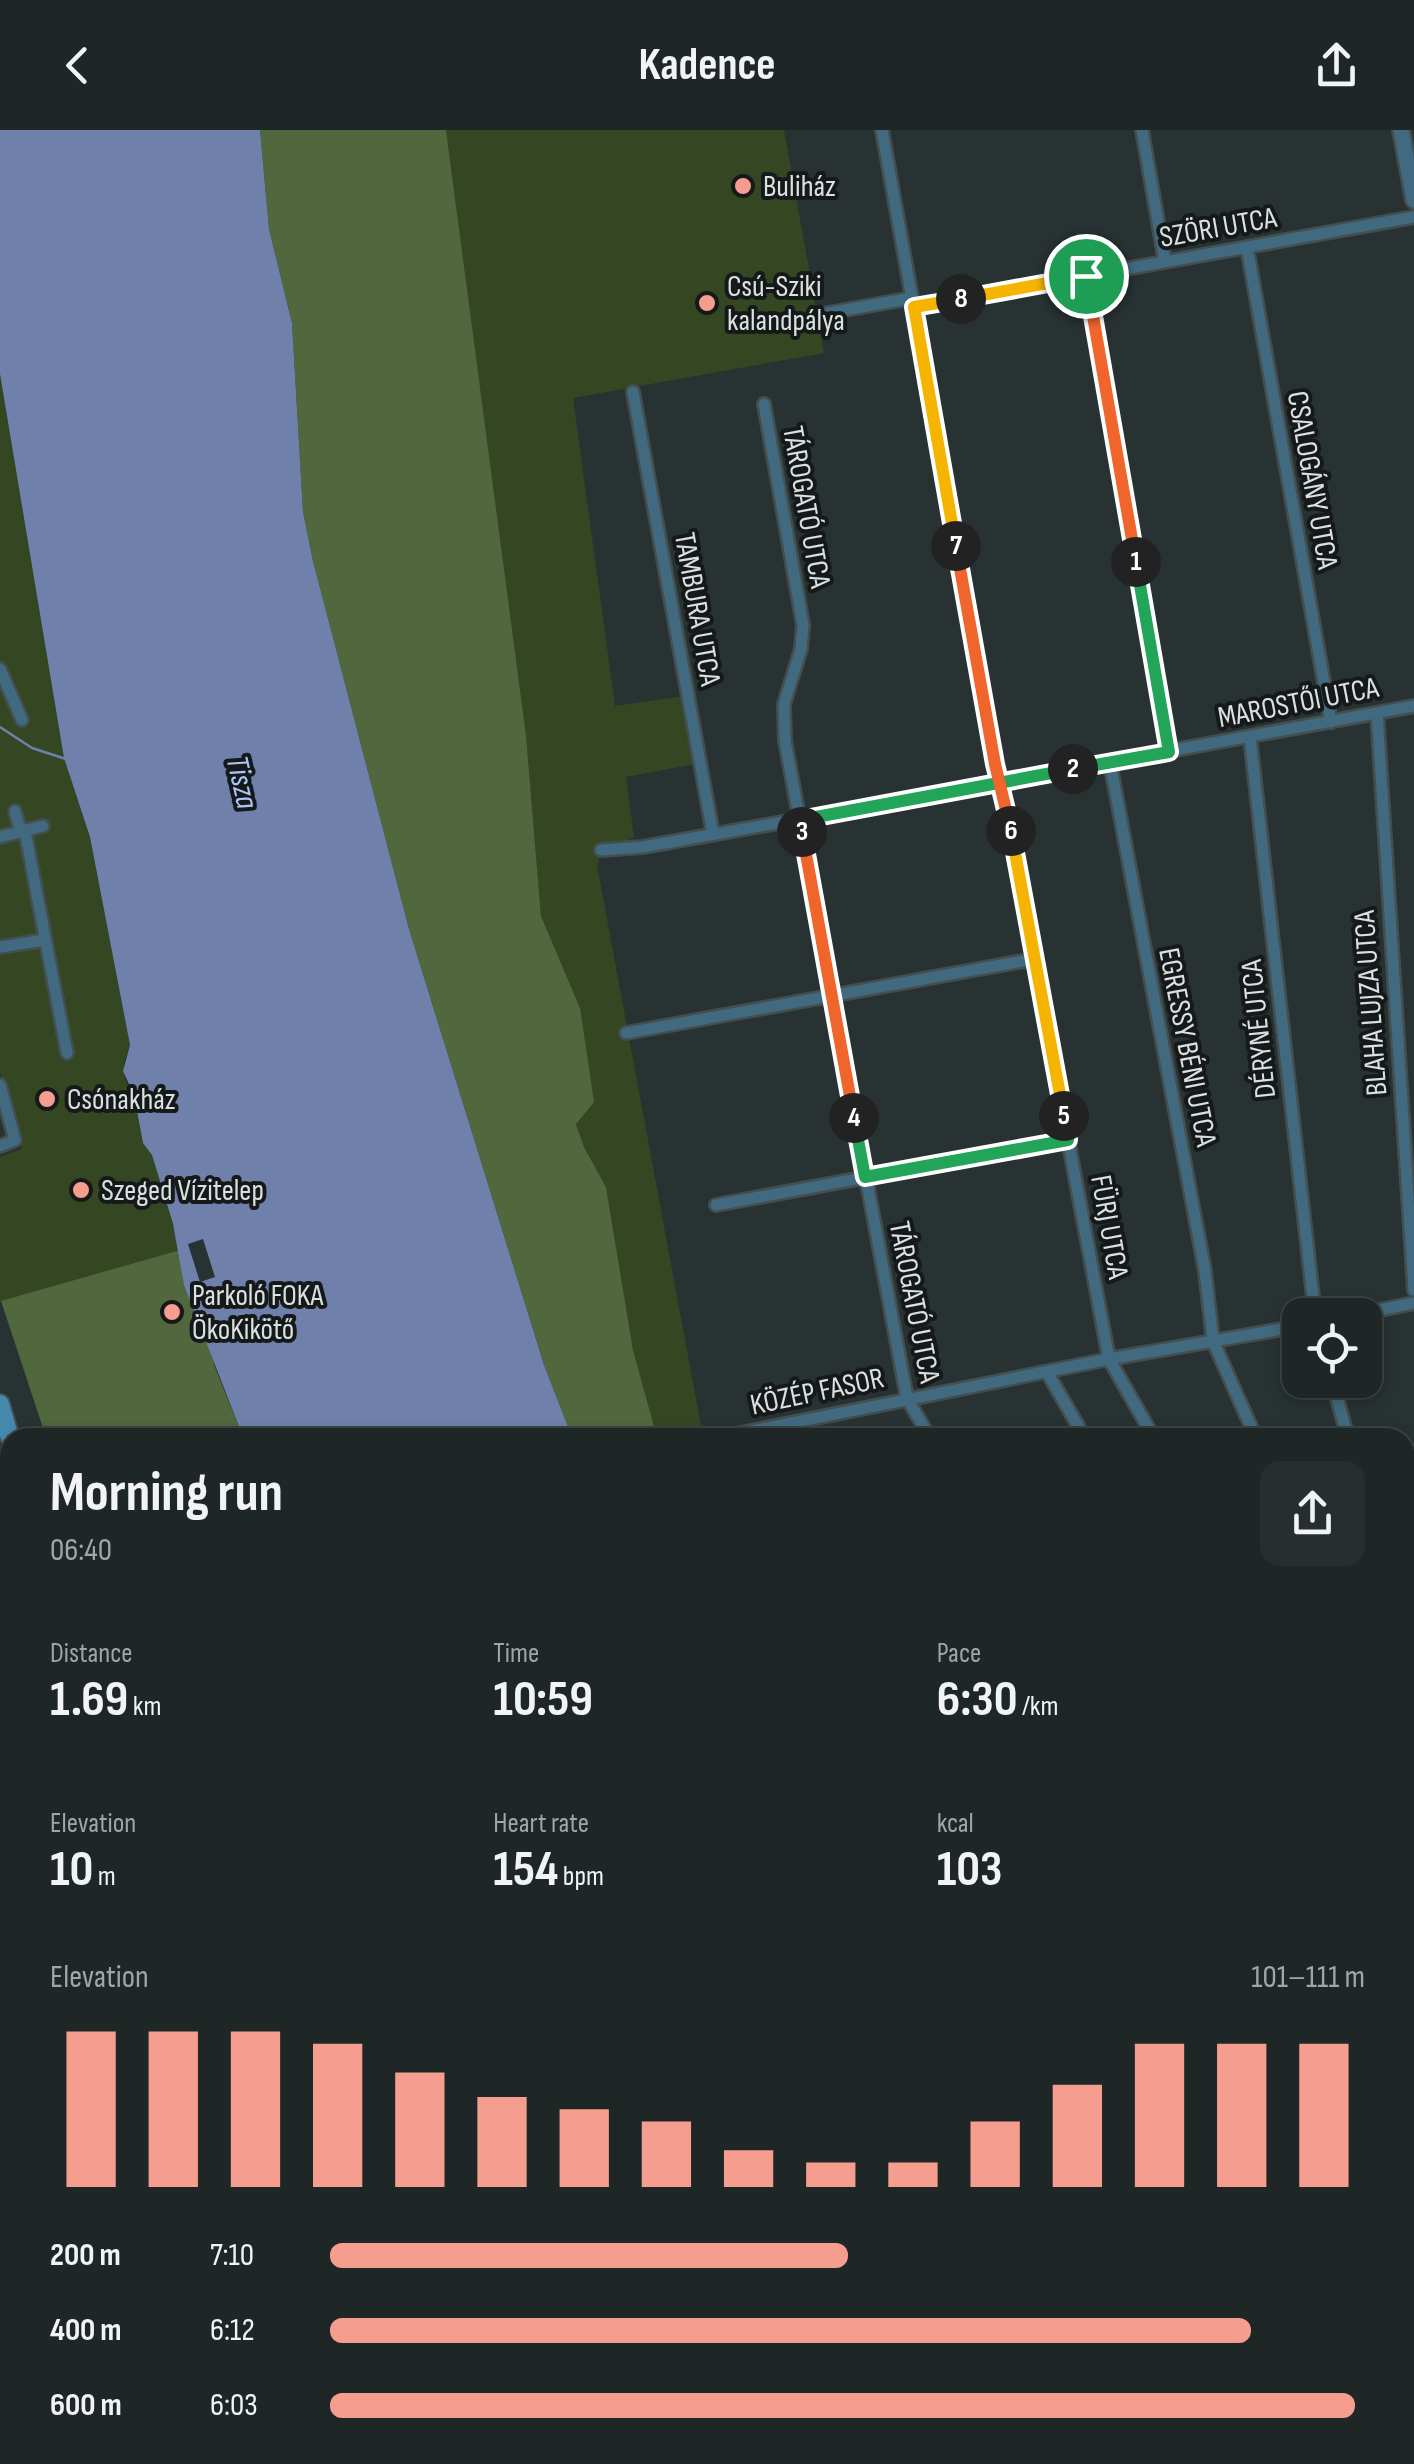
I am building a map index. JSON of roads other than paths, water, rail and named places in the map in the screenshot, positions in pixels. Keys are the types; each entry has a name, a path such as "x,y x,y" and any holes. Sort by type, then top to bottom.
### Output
{"main road":[{"path":"0,1404 7,1428"}],"street":[{"name":"FÜRJ UTCA","path":"882,130 991,745 1108,1359 1148,1428"},
{"path":"1142,130 1165,262"},
{"path":"1402,130 1414,200"},
{"name":"SZÖRI UTCA","path":"818,316 1086,276 1414,216"},
{"name":"CSALOGÁNY UTCA","path":"1246,247 1331,722"},
{"path":"1086,276 1169,752"},
{"name":"TAMBURA UTCA","path":"632,392 712,834"},
{"name":"TÁROGATÓ UTCA","path":"764,404 803,625 802,649 784,704 783,721 907,1398 924,1428"},
{"path":"0,669 22,720"},
{"name":"MAROSTŐI UTCA","path":"601,850 643,847 800,820 1414,706"},
{"name":"BLAHA LUJZA UTCA","path":"1376,713 1414,1290"},
{"name":"DÉRYNÉ UTCA","path":"1250,737 1313,1298"},
{"name":"EGRESSY BÉNI UTCA","path":"1110,762 1208,1290 1214,1341"},
{"path":"15,810 25,832 67,1053"},
{"path":"0,837 43,826"},
{"path":"0,948 44,940"},
{"path":"626,1033 1034,959"},
{"path":"0,1085 15,1140 0,1146"},
{"path":"716,1205 1068,1140"},
{"path":"1382,1310 1414,1303"},
{"name":"KÖZÉP FASOR","path":"764,1428 1108,1359 1282,1329"},
{"path":"1214,1341 1252,1428"},
{"path":"1047,1372 1079,1428"},
{"path":"1337,1398 1345,1428"}],"water":[{"name":"Tisza","path":"0,130 260,130 269,229 292,323 303,512 313,561 409,929 544,1365 568,1428 240,1428 184,1285 173,1224 152,1155 143,1143 134,1095 123,1071 130,1045 90,837 64,758 0,374"}],"waterway":[{"path":"0,727 32,748 66,759"}],"place":[{"name":"Buliház","path":"743,186"},
{"name":"Csú-Sziki kalandpálya","path":"707,303"},
{"name":"Csónakház","path":"47,1099"},
{"name":"Szeged Vízitelep","path":"81,1190"},
{"name":"Parkoló FOKA ÖkoKikötő","path":"172,1312"}]}
